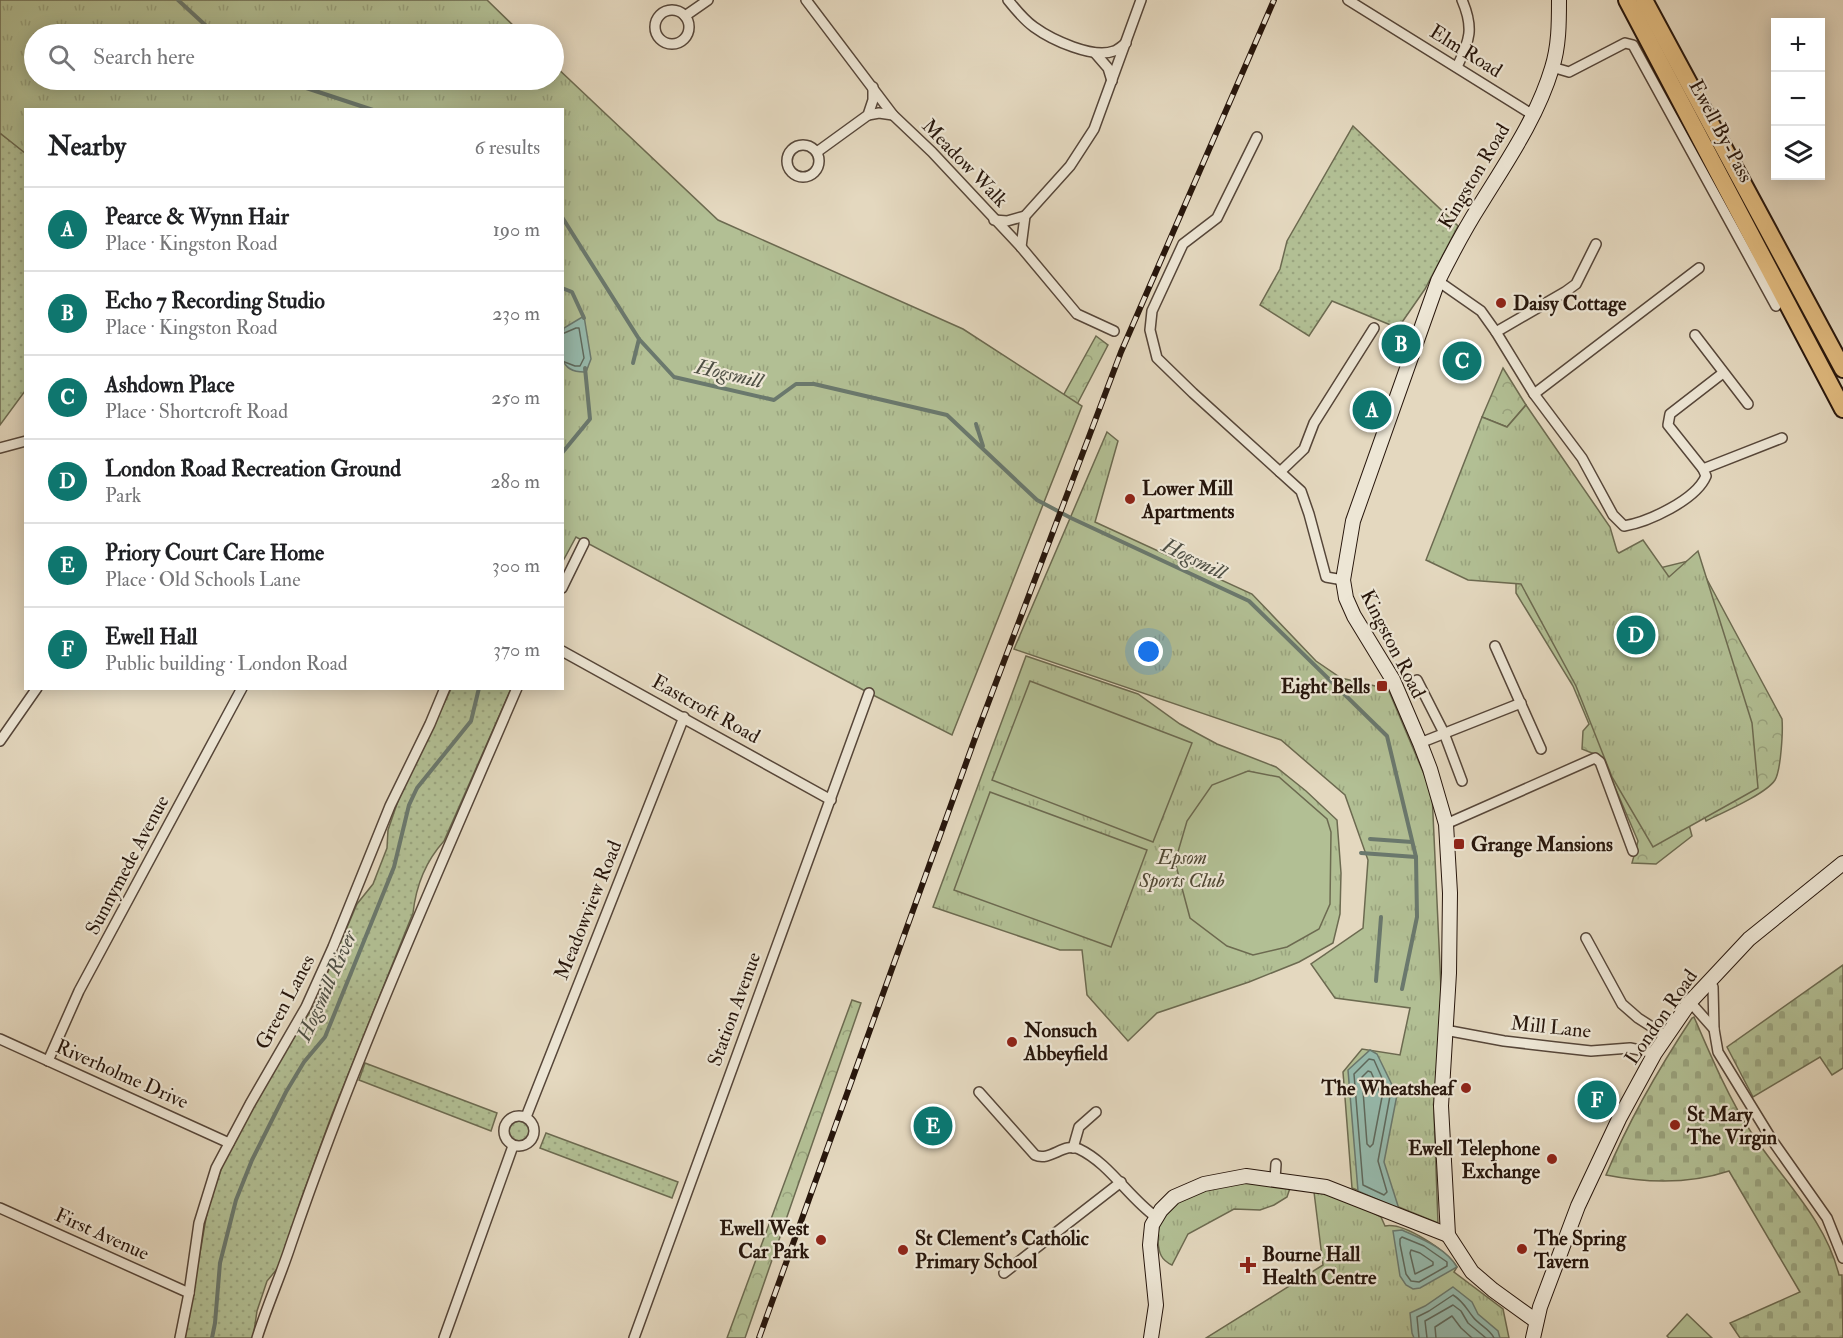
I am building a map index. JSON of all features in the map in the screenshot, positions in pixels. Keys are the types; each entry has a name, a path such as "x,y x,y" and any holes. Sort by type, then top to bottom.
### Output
{"highway":[{"name":"Ewell By-Pass","path":"1627,0 1843,409"},
{"name":"Ewell By-Pass","path":"1644,0 1843,369"}],"street":[{"path":"685,16 708,0"},
{"name":"Meadow Walk","path":"806,0 893,115 932,152 1021,247 1077,314 1114,332"},
{"path":"1008,0 1032,26 1045,34 1095,53 1114,51 1126,43"},
{"path":"994,219 1007,221 1025,216 1070,166 1082,149 1094,129 1142,0"},
{"name":"Elm Road","path":"1348,0 1533,115"},
{"path":"1457,67 1470,34 1470,21 1462,0"},
{"name":"Kingston Road","path":"1448,1235 1442,1154 1450,894 1446,824 1420,743 1393,680 1354,616 1346,598 1343,580 1353,521 1438,281 1455,247 1518,145 1552,67 1558,28 1558,0"},
{"path":"1552,67 1569,72 1625,43 1633,45 1776,306"},
{"path":"1095,53 1108,68 1112,81"},
{"path":"868,115 873,100 873,87"},
{"path":"817,152 868,115 879,113 893,115"},
{"path":"1257,137 1216,218 1183,244 1152,311 1150,330 1157,358 1192,393 1301,490 1326,577 1343,580"},
{"path":"1021,247 1025,216"},
{"path":"1496,332 1576,284 1596,244"},
{"path":"1534,394 1699,268"},
{"path":"1438,281 1480,311 1496,332 1534,394 1582,458 1613,516 1624,526 1668,511 1703,483 1706,476 1704,469 1668,425 1670,414 1723,373"},
{"path":"1280,472 1304,449 1314,423 1374,328"},
{"path":"1695,335 1748,404"},
{"path":"1704,469 1782,438"},
{"path":"0,448 24,442"},
{"path":"564,584 584,543"},
{"path":"1495,646 1541,749"},
{"name":"Eastcroft Road","path":"564,652 831,800"},
{"path":"1417,680 1444,733 1462,781"},
{"path":"0,741 36,690"},
{"name":"Sunnymede Avenue","path":"48,1060 79,991 241,690"},
{"name":"Green Lanes","path":"180,1338 199,1223 216,1168 306,1006 333,947 390,806 444,690"},
{"path":"257,1338 305,1200 359,1058 434,876 516,690"},
{"name":"Station Avenue","path":"634,1338 869,693"},
{"path":"1420,743 1521,703"},
{"name":"Meadowview Road","path":"513,1146 530,1143 533,1136 533,1126 526,1117 684,717"},
{"path":"1446,824 1595,758 1600,762 1633,850"},
{"name":"London Road","path":"1533,1338 1536,1322 1578,1206 1619,1119 1666,1036 1690,1002 1749,939 1843,863"},
{"path":"1586,938 1622,1004 1638,1018 1666,1036"},
{"path":"1708,981 1713,987 1714,1029 1718,1052 1772,1140 1827,1218 1843,1258"},
{"path":"1690,1002 1714,1029"},
{"name":"Mill Lane","path":"1445,1030 1504,1041 1590,1051 1630,1048 1655,1053"},
{"name":"Riverholme Drive","path":"0,1039 229,1143"},
{"path":"979,1092 1035,1155 1045,1156 1073,1148 1081,1150 1156,1216"},
{"path":"1073,1148 1079,1126 1096,1112"},
{"path":"444,1338 513,1146 504,1137 504,1126 514,1116 526,1117"},
{"path":"1275,1179 1276,1164"},
{"path":"1151,1338 1156,1296 1151,1233 1156,1216 1174,1197 1204,1184 1246,1176 1326,1187 1448,1235 1472,1272 1536,1322"},
{"path":"1004,1273 1120,1182"},
{"name":"First Avenue","path":"0,1208 189,1293"}],"green space":[{"path":"0,0 487,0 512,24 24,24 24,90 564,90 564,74 718,220 963,329 1082,406 952,735 576,537 564,559 564,108 24,108 24,152 0,133"},
{"path":"1353,126 1458,226 1425,289 1398,328 1332,301 1309,336 1260,305 1280,269 1287,241"},
{"path":"0,133 24,151 24,392 0,425"},
{"path":"1096,336 1108,345 1073,412 1047,409 1064,394"},
{"path":"1503,368 1526,405 1507,427 1482,417"},
{"path":"1526,405 1610,527 1619,553 1643,540 1669,577 1698,551 1752,723 1758,788 1653,847 1612,777 1576,686 1521,584 1468,580 1426,560 1482,417 1507,427"},
{"path":"1107,432 1118,441 1095,522 1252,594 1316,661 1341,678 1388,689 1432,793 1442,1010 1434,1114 1438,1223 1352,1188 1343,1072 1362,1049 1400,1055 1410,1008 1335,998 1311,964 1363,928 1368,860 1345,795 1281,740 1014,649"},
{"path":"1696,559 1782,719 1780,759 1775,780 1753,797 1706,821 1627,576"},
{"path":"1516,580 1525,580 1687,817 1692,836 1656,864 1632,863 1638,841 1602,757 1582,749 1583,731 1589,724 1573,686 1516,593"},
{"name":"Epsom Sports Club","path":"1026,656 1138,694 1180,724 1217,744 1276,767 1306,791 1337,820 1341,873 1340,914 1333,943 1299,962 1249,982 1157,1013 1128,1041 1087,995 1082,950 1060,950 933,907"},
{"path":"1030,681 1192,743 1153,842 992,780"},
{"path":"451,690 511,690 444,841 422,875 413,913 331,1117 300,1202 282,1263 267,1281 257,1311 253,1338 185,1338 208,1207 223,1164 245,1115 313,1007 357,904 373,884 387,848 388,830 399,798"},
{"path":"1248,771 1279,777 1327,819 1331,832 1330,904 1319,929 1287,947 1253,955 1227,946 1190,918 1175,862 1187,821 1212,785"},
{"path":"990,792 1147,850 1111,947 954,890"},
{"path":"1843,965 1843,1068 1832,1075 1820,1057 1753,1097 1727,1047"},
{"path":"852,1000 861,1003 745,1338 727,1338"},
{"path":"1694,1017 1720,1076 1743,1119 1824,1235 1839,1275 1842,1275 1843,1338 1740,1338 1730,1323 1800,1292 1729,1171 1699,1178 1668,1181 1637,1180 1606,1175 1624,1134 1656,1075"},
{"path":"365,1063 497,1113 491,1131 359,1080"},
{"path":"519,1121 526,1124 529,1131 526,1138 519,1141 512,1138 509,1131 512,1124"},
{"path":"546,1133 678,1182 672,1198 540,1148"},
{"path":"1241,1182 1290,1188 1287,1197 1274,1205 1260,1210 1234,1209 1188,1234 1172,1265 1165,1261 1161,1256 1158,1242 1159,1226 1164,1214 1185,1197"},
{"path":"1314,1192 1338,1196 1357,1204 1381,1217 1385,1226 1403,1228 1435,1246 1452,1260 1457,1267 1454,1272 1503,1309 1509,1338 1206,1338 1323,1265"},
{"path":"1687,1314 1712,1338 1669,1338 1667,1336"}],"water":[{"path":"584,316 591,359 586,372 570,369 565,365 564,328"},
{"path":"1370,1050 1377,1054 1397,1095 1384,1162 1399,1209 1358,1191 1348,1070"},
{"path":"1402,1230 1440,1249 1457,1267 1420,1288 1413,1289 1406,1285 1400,1276 1393,1231"},
{"path":"1453,1287 1472,1302 1478,1314 1498,1331 1500,1338 1414,1338 1410,1313"}],"waterway":[{"name":"Hogsmill River","path":"178,0 204,24"},
{"name":"Hogsmill River","path":"312,90 367,108"},
{"name":"Hogsmill","path":"564,220 639,339 674,377 774,400 796,384 814,384 947,415 1037,500 1249,601 1387,736 1416,857 1417,917 1402,989"},
{"name":"Hogsmill River","path":"564,289 572,292 584,318"},
{"path":"633,363 639,339"},
{"name":"Hogsmill River","path":"564,451 590,419 585,368"},
{"path":"976,424 983,446"},
{"name":"Hogsmill River","path":"212,1338 220,1263 236,1200 252,1160 286,1092 304,1062 325,1037 394,867 409,805 417,788 471,721 479,690"},
{"path":"1370,839 1412,842"},
{"path":"1361,853 1416,857"},
{"path":"1376,981 1381,917"}],"railway":[{"path":"759,1338 978,730 1121,352 1274,0"}],"place":[{"name":"Daisy Cottage","path":"1501,303"},
{"name":"Echo 7 Recording Studio","path":"1401,344"},
{"name":"Ashdown Place","path":"1462,361"},
{"name":"Pearce & Wynn Hair","path":"1372,410"},
{"name":"Lower Mill Apartments","path":"1130,499"},
{"name":"London Road Recreation Ground","path":"1636,635"},
{"name":"Eight Bells","path":"1382,686"},
{"name":"Grange Mansions","path":"1459,844"},
{"name":"Nonsuch Abbeyfield","path":"1012,1042"},
{"name":"The Wheatsheaf","path":"1466,1088"},
{"name":"Ewell Hall","path":"1597,1100"},
{"name":"St Mary The Virgin","path":"1675,1125"},
{"name":"Priory Court Care Home","path":"933,1126"},
{"name":"Ewell Telephone Exchange","path":"1552,1159"},
{"name":"Ewell West Car Park","path":"821,1240"},
{"name":"The Spring Tavern","path":"1522,1249"},
{"name":"St Clement's Catholic Primary School","path":"903,1250"},
{"name":"Bourne Hall Health Centre","path":"1248,1265"}]}
